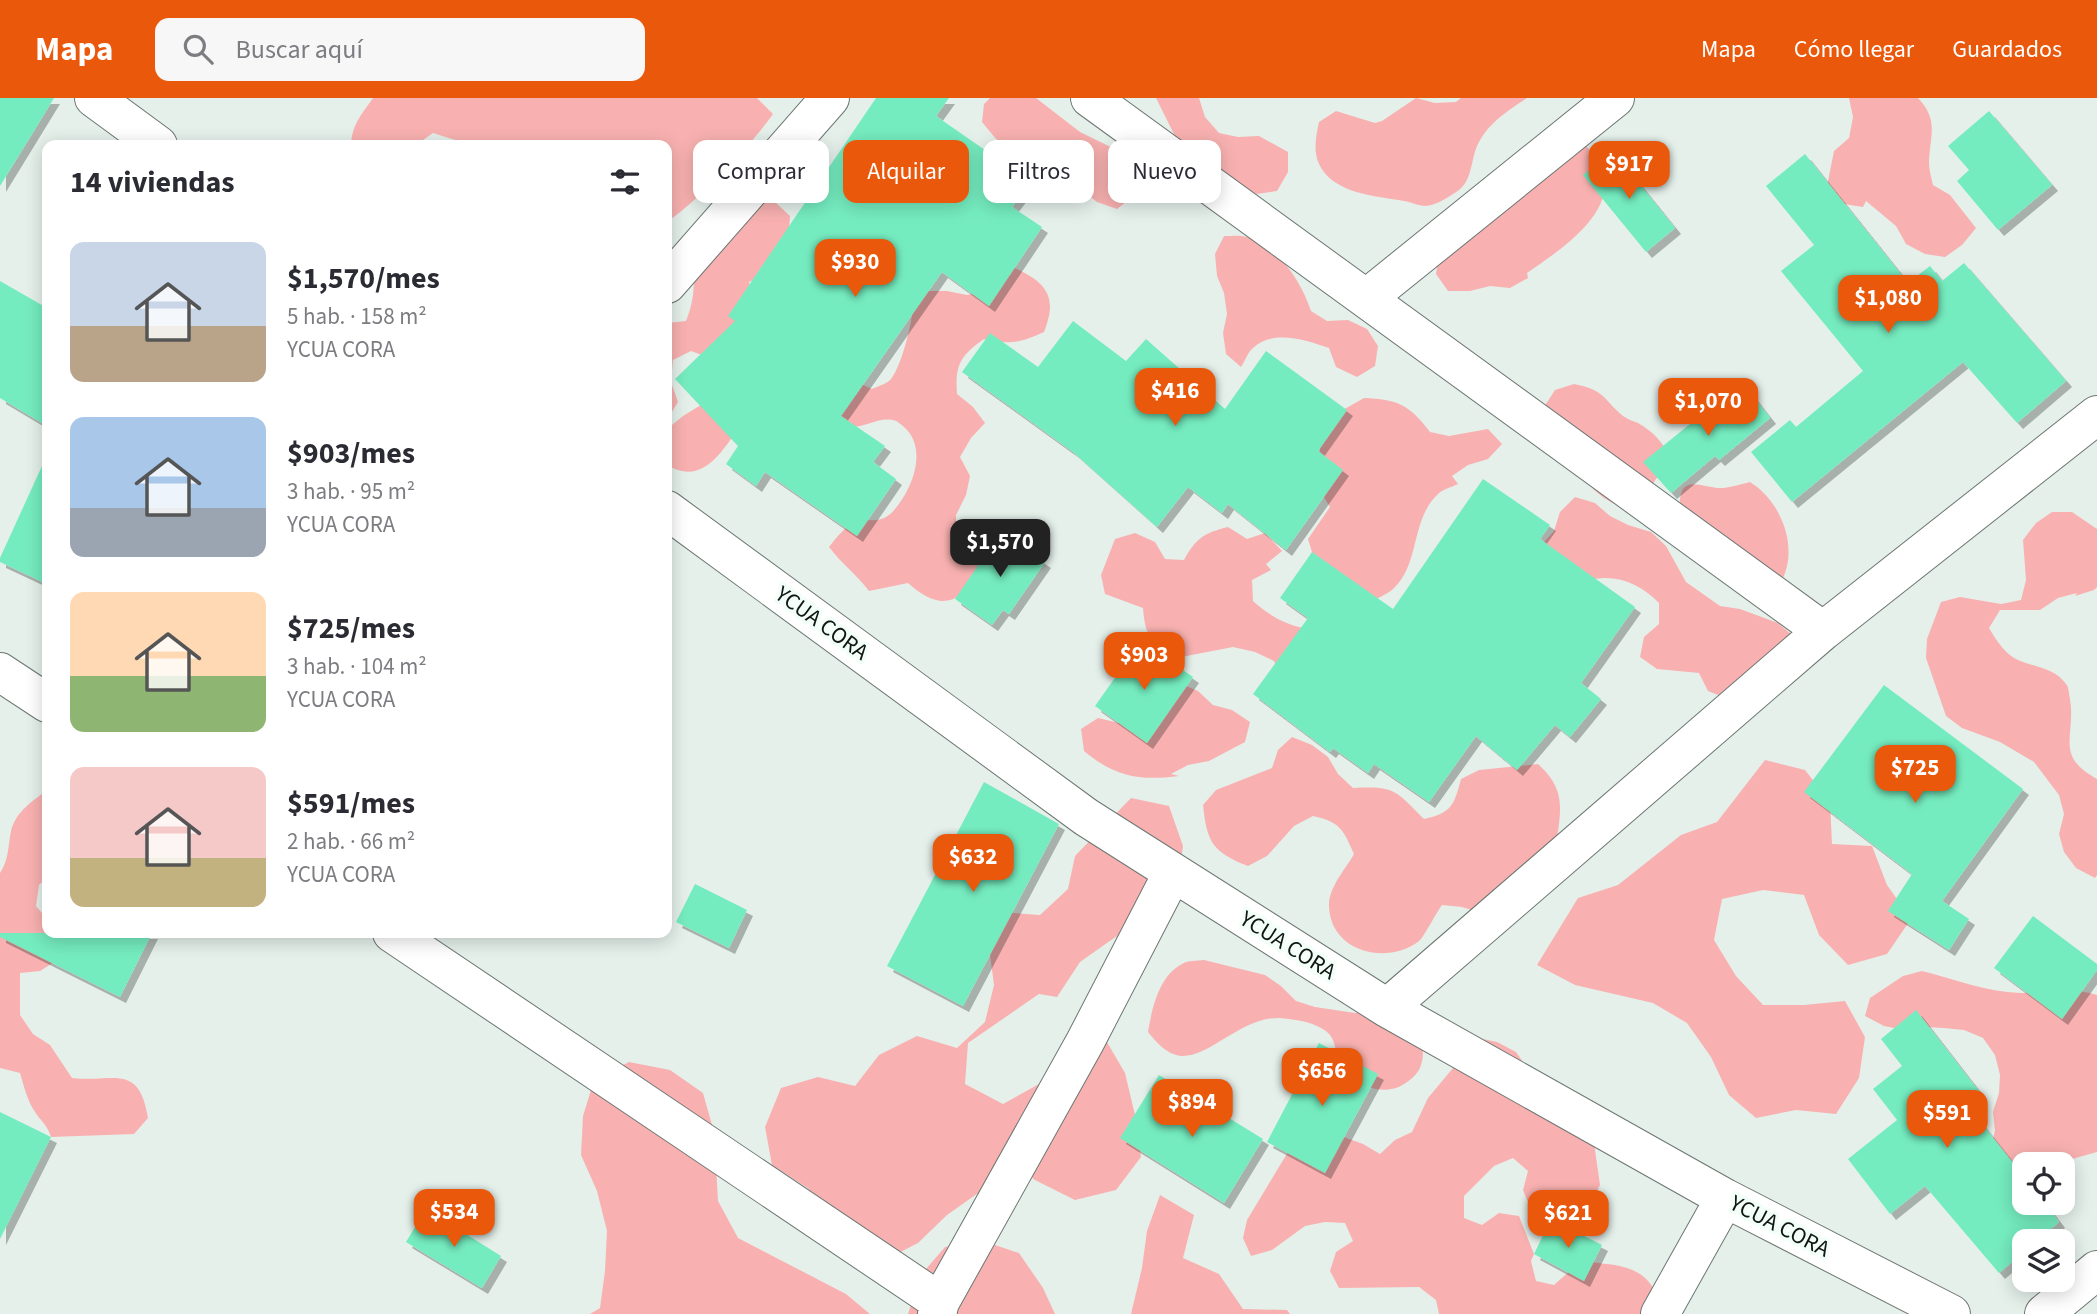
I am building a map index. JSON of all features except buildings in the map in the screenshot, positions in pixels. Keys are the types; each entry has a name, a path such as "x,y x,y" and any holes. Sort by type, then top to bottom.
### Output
{"street":[{"path":"94,98 151,140"},
{"path":"672,278 830,98"},
{"path":"1090,98 1823,631"},
{"path":"1367,298 1615,98"},
{"path":"1387,1008 1823,631 2097,415"},
{"name":"YCUA CORA","path":"672,514 1086,817 1387,1008 1725,1198 1951,1314"},
{"path":"0,672 42,701"},
{"path":"399,938 939,1308 1085,1042 1173,872"},
{"path":"1660,1314 1725,1198"},
{"path":"2044,1314 2097,1270"}],"shaded area":[{"path":"373,98 757,98 773,114 753,140 693,140 693,201 672,218 672,140 455,140 433,133 423,140 352,140 356,125"},
{"path":"990,98 1036,98 1080,132 1108,146 1108,203 1125,203 1117,209 1094,200 1094,140 997,140 982,122 984,104"},
{"path":"1156,98 1199,98 1205,117 1219,133 1238,137 1259,136 1288,152 1288,172 1277,191 1257,194 1238,189 1221,177 1221,140 1177,140"},
{"path":"1416,98 1435,103 1456,102 1461,98 1527,98 1505,113 1486,131 1477,146 1463,186 1447,198 1429,206 1356,192 1334,182 1326,174 1316,154 1319,122 1336,111 1375,123"},
{"path":"1849,98 1918,98 1925,106 1931,121 1929,162 1933,185 1950,195 1976,228 1962,245 1945,257 1925,254 1906,244 1896,226 1866,201 1863,207 1844,204 1826,191 1834,151 1849,138 1853,117"},
{"path":"1586,146 1600,165 1605,184 1601,202 1578,234 1527,273 1528,278 1510,288 1490,286 1470,291 1448,291 1436,274 1439,253"},
{"path":"776,203 790,216 787,237 774,263 749,282 751,291 853,380 872,389 887,382 895,373 906,344 913,306 927,291 967,295 986,291 998,276 1015,268 1035,279 1047,292 1050,309 1044,332 1014,342 984,339 964,356 958,368 957,394 973,407 985,423 971,438 960,457 970,476 966,495 956,515 956,538 974,545 981,566 967,589 959,596 941,601 920,592 908,583 869,591 829,547 852,524 885,517 902,500 912,479 916,457 911,436 896,421 885,420 840,428 742,424 711,463 702,469 692,472 672,467 672,425 717,395 710,358 691,351 673,360 672,371 672,322 686,321 691,307 693,263 755,204"},
{"path":"1224,236 1247,237 1259,242 1279,257 1295,277 1311,311 1327,321 1348,320 1367,329 1378,346 1375,366 1357,377 1336,367 1329,348 1300,339 1280,338 1261,342 1248,354 1241,367 1226,354 1223,333 1227,314 1224,293 1217,276 1215,254"},
{"path":"1574,384 1598,392 1623,416 1649,430 1671,458 1633,507 1613,503 1590,485 1572,460 1544,407 1555,390"},
{"path":"672,385 678,402 672,412"},
{"path":"1364,398 1402,405 1416,415 1430,432 1449,436 1488,429 1502,444 1488,459 1468,465 1452,476 1458,484 1440,492 1429,504 1403,577 1393,589 1377,599 1312,572 1312,552 1308,539 1330,507 1319,489 1317,470 1322,435 1329,418"},
{"path":"1750,482 1770,501 1784,526 1789,553 1782,580 1680,509 1680,497 1687,485 1723,488"},
{"path":"1575,497 1595,503 1610,516 1628,525 1651,532 1666,546 1686,582 1720,606 1740,609 1778,623 1793,636 1728,699 1708,691 1699,673 1657,669 1640,657 1644,637 1659,624 1659,603 1641,588 1628,582 1613,578 1585,580 1569,573 1554,560 1544,542 1554,531 1560,512"},
{"path":"2052,512 2072,512 2097,529 2097,587 2075,596 2077,593 2058,598 2040,610 2000,610 1989,628 2009,654 2056,674 2068,687 2071,753 2075,762 2097,779 2095,878 2076,868 2064,852 2059,834 2064,814 2059,795 2034,762 2000,742 1962,728 1946,716 1926,658 1927,639 1941,602 1960,597 2001,604 2021,600 2026,580 2023,540 2036,523"},
{"path":"1228,527 1247,539 1265,533 1282,551 1266,564 1271,570 1252,580 1253,601 1276,618 1303,628 1282,679 1274,661 1255,652 1233,647 1171,659 1150,637 1143,608 1105,594 1101,575 1115,539 1135,533 1155,542 1165,559 1184,560 1202,538"},
{"path":"1179,683 1198,691 1213,705 1232,710 1250,722 1245,742 1209,761 1188,765 1171,774 1179,776 1152,778 1117,772 1084,751 1081,729 1098,718 1119,723"},
{"path":"1292,737 1312,745 1328,757 1338,774 1353,788 1378,788 1393,792 1424,819 1446,811 1456,796 1461,779 1479,770 1538,764 1557,789 1560,816 1557,838 1566,834 1547,844 1481,913 1442,905 1421,939 1406,949 1392,953 1363,950 1339,935 1332,922 1329,907 1331,893 1354,854 1335,824 1313,816 1294,826 1267,856 1248,866 1219,850 1207,828 1203,805 1216,790 1272,768 1278,750"},
{"path":"1765,760 1805,770 1830,802 1832,844 1872,846 1887,885 1911,919 1887,954 1848,965 1819,935 1804,895 1763,890 1722,899 1714,940 1736,976 1763,1005 1845,1001 1865,1037 1859,1078 1836,1114 1796,1110 1756,1118 1729,1095 1711,1057 1687,1023 1653,1003 1575,985 1537,965 1578,898 1618,885 1681,835 1717,822"},
{"path":"42,794 42,882 39,885 36,906 42,913 42,938 60,939 59,959 40,971 20,973 20,1015 33,1034 50,1045 72,1078 122,1079 131,1082 138,1089 148,1118 134,1134 51,1137 30,1103 20,1073 0,1068 0,873 8,852 13,824 26,807"},
{"path":"1131,798 1169,806 1183,846 1177,888 1152,918 1114,938 1080,962 1057,997 1039,994 968,1043 965,1084 1003,1104 1039,1084 1070,1057 1104,1037 1125,1073 1141,1157 1116,1190 1075,1200 1035,1180 1004,1156 981,1191 947,1215 918,1243 881,1262 815,1217 809,1189 772,1165 765,1127 781,1088 818,1077 855,1086 879,1055 917,1036 957,1048 985,1022 994,985 989,947 1001,912 1040,915 1068,889 1075,856"},
{"path":"1204,960 1265,975 1296,1001 1315,1007 1355,1013 1373,1006 1418,1032 1423,1050 1420,1068 1410,1080 1396,1088 1387,1090 1371,1087 1357,1079 1345,1067 1331,1036 1323,1029 1313,1024 1280,1018 1252,1024 1193,1055 1182,1056 1167,1051 1148,1032 1154,1003 1162,984 1174,969 1187,962"},
{"path":"1922,971 2007,992 2068,991 2097,995 2097,1152 2075,1158 2075,1152 2012,1152 2012,1181 2007,1185 1990,1150 1995,1131 1993,1112 1999,1093 2000,1075 1995,1055 1983,1038 1964,1030 1925,1027 1904,1030 1884,1026 1865,1016 1870,998 1903,976"},
{"path":"1478,1038 1497,1042 1516,1052 1594,1143 1600,1185 1591,1203 1572,1208 1575,1210 1551,1213 1531,1210 1523,1190 1528,1171 1513,1158 1494,1166 1464,1196 1464,1218 1482,1225 1499,1213 1519,1216 1534,1254 1531,1261 1536,1281 1554,1285 1573,1269 1588,1262 1619,1266 1638,1273 1651,1284 1661,1314 1439,1314 1436,1300 1419,1287 1339,1288 1330,1271 1336,1252 1353,1241 1345,1223 1325,1222 1305,1226 1272,1250 1251,1256 1243,1238 1247,1220 1288,1152 1344,1137 1380,1154 1395,1140 1412,1132 1428,1098 1453,1068 1461,1049"},
{"path":"629,1062 670,1070 703,1093 714,1132 718,1201 738,1238 846,1294 870,1314 590,1314 600,1308 607,1231 597,1191 581,1155 583,1116 594,1080"},
{"path":"1160,1195 1194,1215 1183,1258 1219,1274 1243,1309 1287,1310 1290,1314 1131,1314 1147,1231"},
{"path":"983,1241 1019,1253 1043,1288 1055,1314 908,1314 920,1276 945,1247"}]}
